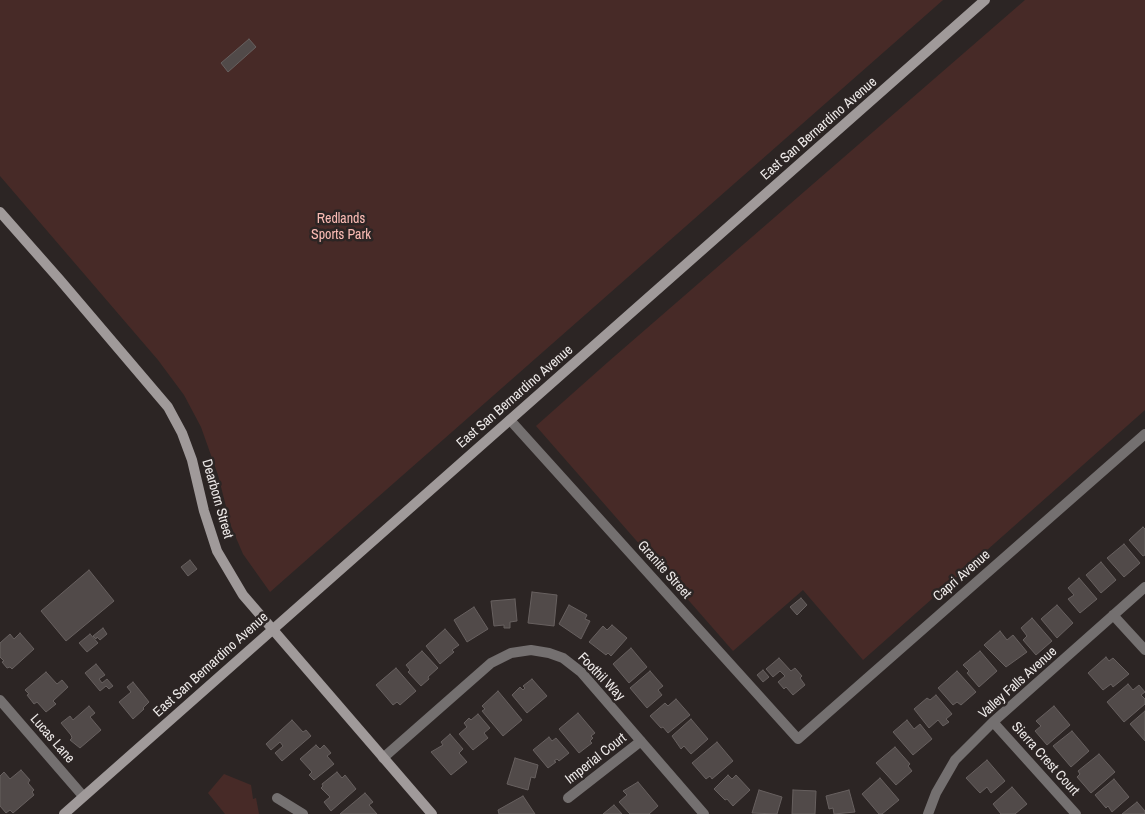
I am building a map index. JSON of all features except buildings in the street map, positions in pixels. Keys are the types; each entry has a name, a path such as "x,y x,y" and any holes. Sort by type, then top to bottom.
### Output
{"street":[{"name":"East San Bernardino Avenue","path":"64,814 985,0"},
{"name":"Dearborn Street","path":"0,212 168,407 182,433 192,460 204,510 217,550 243,595 432,814"},
{"name":"Granite Street","path":"510,420 798,739"},
{"name":"Capri Avenue","path":"798,739 1145,434"},
{"name":"Valley Falls Avenue","path":"928,814 936,793 955,760 993,722 1145,587"},
{"path":"1113,615 1145,650"},
{"name":"Foothil Way","path":"383,758 491,663 511,653 531,650 549,653 563,658 572,664 595,687 704,814"},
{"name":"Lucas Lane","path":"0,700 84,796"},
{"name":"Sierra Crest Court","path":"993,722 1076,814"},
{"name":"Imperial Court","path":"568,798 641,741"},
{"path":"277,798 303,814"}],"green space":[{"name":"Redlands Sports Park","path":"0,0 943,0 270,592 243,554 231,526 218,475 201,427 184,395 158,360 0,176"},
{"path":"1025,0 1145,0 1145,410 863,660 803,590 733,651 536,426"},
{"path":"224,774 251,785 253,799 256,798 259,814 225,814 208,793"}]}
